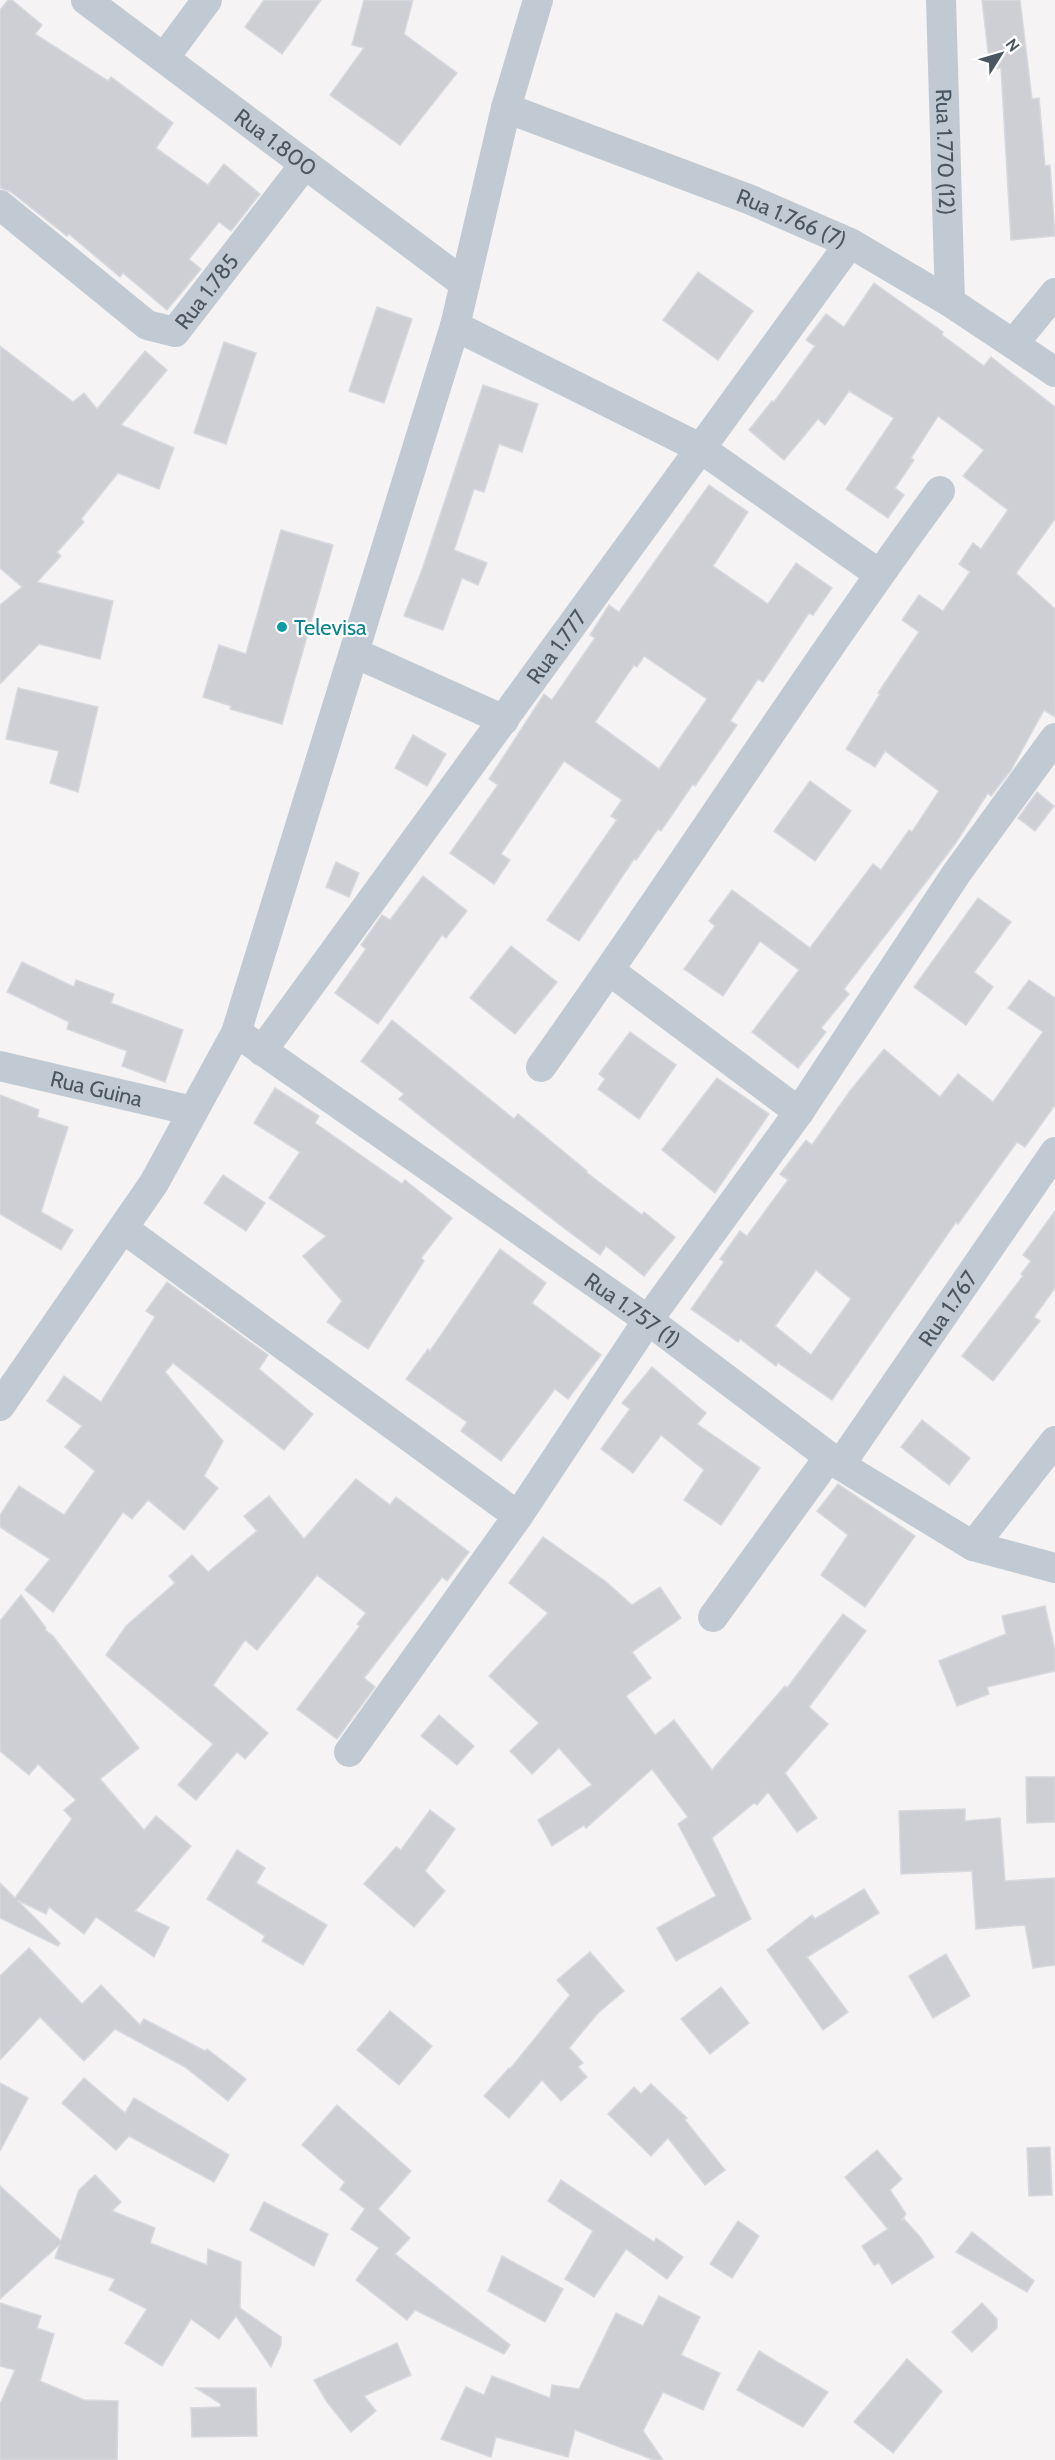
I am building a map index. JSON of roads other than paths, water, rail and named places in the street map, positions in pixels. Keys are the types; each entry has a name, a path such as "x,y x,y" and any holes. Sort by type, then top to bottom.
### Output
{"street":[{"name":"Rua 1.800","path":"86,0 465,284"},
{"path":"164,58 207,0"},
{"path":"0,1406 154,1183 236,1033 454,326 506,108 538,0"},
{"name":"Rua 1.770 (12)","path":"940,0 950,302"},
{"name":"Rua 1.766 (7)","path":"506,108 751,200 850,243 950,302 1055,372"},
{"name":"Rua 1.785","path":"0,206 147,325 175,332 305,164"},
{"name":"Rua 1.777","path":"262,1051 850,243"},
{"path":"1014,343 1055,293"},
{"path":"454,326 700,448 879,574"},
{"path":"541,1067 610,971 879,574 940,491"},
{"path":"355,653 504,720"},
{"path":"348,1752 519,1516 648,1320 799,1112 956,874 1055,738"},
{"path":"610,971 799,1112"},
{"name":"Rua 1.757 (1)","path":"236,1033 648,1320 835,1461 973,1546 1048,1567"},
{"name":"Rua Guina","path":"0,1066 193,1111"},
{"name":"Rua 1.767","path":"713,1617 835,1461 1055,1152"},
{"path":"124,1229 519,1516"},
{"path":"973,1546 1055,1441"}],"place":[{"name":"Televisa","path":"282,627"}]}
